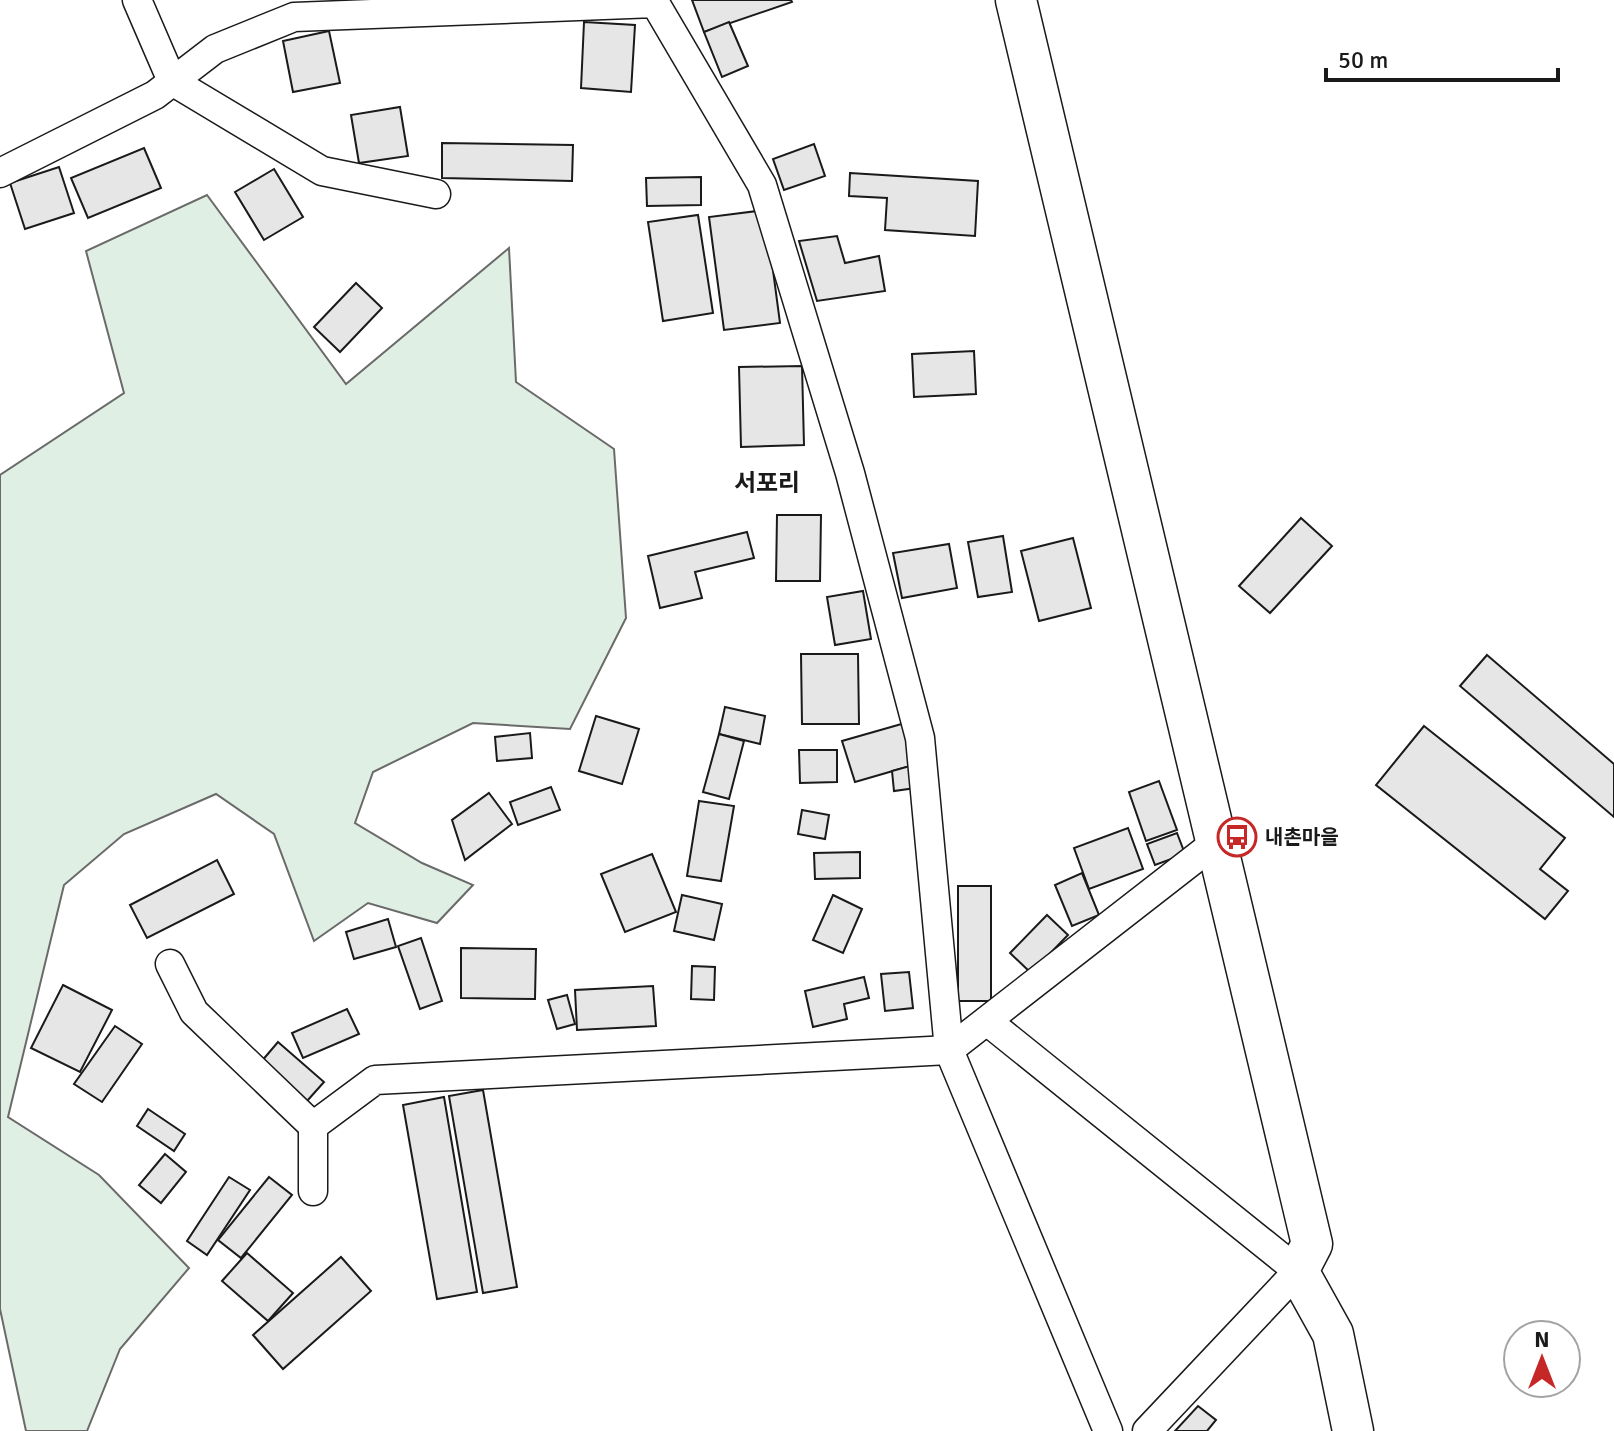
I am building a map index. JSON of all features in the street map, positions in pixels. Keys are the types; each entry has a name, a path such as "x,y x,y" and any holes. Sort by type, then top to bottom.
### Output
{"street":[{"path":"137,0 172,81 322,171 436,194"},
{"path":"1016,0 1312,1244 1298,1271 1147,1431"},
{"path":"0,173 155,95 215,49 294,17 656,1 762,185 850,473 920,738 949,1050 1108,1431"},
{"path":"313,1126 375,1080 949,1050 1215,843"},
{"path":"170,964 194,1012 313,1126 313,1191"},
{"path":"987,1021 1298,1271 1333,1334 1353,1431"}],"green space":[{"path":"207,195 346,384 509,248 516,382 614,449 626,618 570,729 473,723 373,772 355,823 422,863 473,885 437,923 368,903 314,941 274,834 216,794 124,834 64,885 8,1117 99,1175 189,1268 120,1349 87,1431 26,1431 0,1309 0,475 124,393 86,251"}],"building":[{"path":"692,0 791,0 792,2 704,32"},
{"path":"584,22 635,25 631,92 581,88"},
{"path":"729,22 748,66 722,77 704,32"},
{"path":"329,31 340,83 293,92 283,41"},
{"path":"400,107 408,156 359,163 351,115"},
{"path":"442,143 573,145 572,181 442,178"},
{"path":"814,144 825,176 784,190 773,159"},
{"path":"144,148 161,188 88,218 71,178"},
{"path":"59,167 74,213 25,229 10,183"},
{"path":"274,169 303,217 264,240 235,192"},
{"path":"850,173 978,181 975,236 885,230 887,198 849,196"},
{"path":"701,177 701,205 647,206 646,178"},
{"path":"765,210 780,323 724,330 709,217"},
{"path":"698,215 713,313 663,321 648,222"},
{"path":"837,236 845,263 879,256 885,291 817,301 799,241"},
{"path":"356,283 382,308 340,352 314,327"},
{"path":"974,351 976,394 914,397 912,354"},
{"path":"802,366 804,445 741,447 739,367"},
{"path":"777,515 821,515 820,581 776,581"},
{"path":"1301,518 1332,546 1270,613 1239,586"},
{"path":"747,532 754,558 695,572 702,598 660,608 648,556"},
{"path":"1003,536 1012,592 978,597 968,542"},
{"path":"1073,538 1091,608 1039,621 1021,551"},
{"path":"949,544 957,588 902,598 893,553"},
{"path":"863,591 871,639 835,645 827,597"},
{"path":"801,654 858,654 859,724 802,724"},
{"path":"1487,655 1614,764 1614,817 1460,686"},
{"path":"725,707 765,716 760,744 719,734"},
{"path":"596,716 639,729 622,784 579,771"},
{"path":"905,723 917,764 855,782 842,741"},
{"path":"1424,726 1565,838 1540,869 1568,891 1545,919 1376,785"},
{"path":"530,733 532,758 497,761 495,737"},
{"path":"719,734 744,741 729,799 703,792"},
{"path":"799,750 837,750 837,782 800,783"},
{"path":"917,764 915,788 894,791 892,771"},
{"path":"1159,781 1177,830 1146,841 1129,792"},
{"path":"551,787 560,810 518,825 510,802"},
{"path":"489,793 512,824 465,860 452,820"},
{"path":"699,801 734,806 721,881 687,876"},
{"path":"802,810 829,815 825,839 798,834"},
{"path":"1128,828 1143,869 1089,889 1074,848"},
{"path":"1177,833 1185,854 1155,865 1147,844"},
{"path":"860,852 860,878 815,879 814,853"},
{"path":"652,854 676,912 625,932 601,874"},
{"path":"217,860 234,894 147,938 130,905"},
{"path":"1082,873 1099,915 1072,926 1055,885"},
{"path":"958,886 991,886 991,1001 958,1001"},
{"path":"682,895 722,904 714,940 674,931"},
{"path":"833,895 862,909 843,953 813,940"},
{"path":"1047,915 1068,935 1031,973 1010,953"},
{"path":"388,919 396,947 354,959 346,932"},
{"path":"421,938 442,1001 420,1009 398,946"},
{"path":"461,948 536,949 535,999 461,998"},
{"path":"692,966 715,967 714,1000 691,999"},
{"path":"909,972 913,1008 885,1011 881,974"},
{"path":"864,977 869,998 844,1004 847,1019 813,1027 805,991"},
{"path":"63,985 112,1010 80,1072 31,1048"},
{"path":"653,986 656,1026 577,1030 575,990"},
{"path":"567,995 575,1024 557,1029 548,1000"},
{"path":"347,1009 359,1034 303,1058 292,1033"},
{"path":"115,1026 142,1044 102,1102 74,1084"},
{"path":"278,1042 324,1082 307,1101 261,1062"},
{"path":"483,1090 517,1287 483,1293 449,1096"},
{"path":"444,1097 477,1292 437,1299 403,1105"},
{"path":"148,1109 185,1134 174,1151 137,1126"},
{"path":"165,1154 186,1172 161,1203 139,1185"},
{"path":"229,1177 250,1190 207,1255 187,1241"},
{"path":"269,1177 292,1195 241,1258 218,1240"},
{"path":"247,1253 293,1293 268,1321 222,1281"},
{"path":"341,1257 371,1291 283,1369 253,1335"},
{"path":"1198,1406 1216,1420 1207,1431 1175,1431"}],"place":[{"name":"내촌마을","path":"1237,837"}],"district":[{"name":"서포리","path":"767,483"}]}
